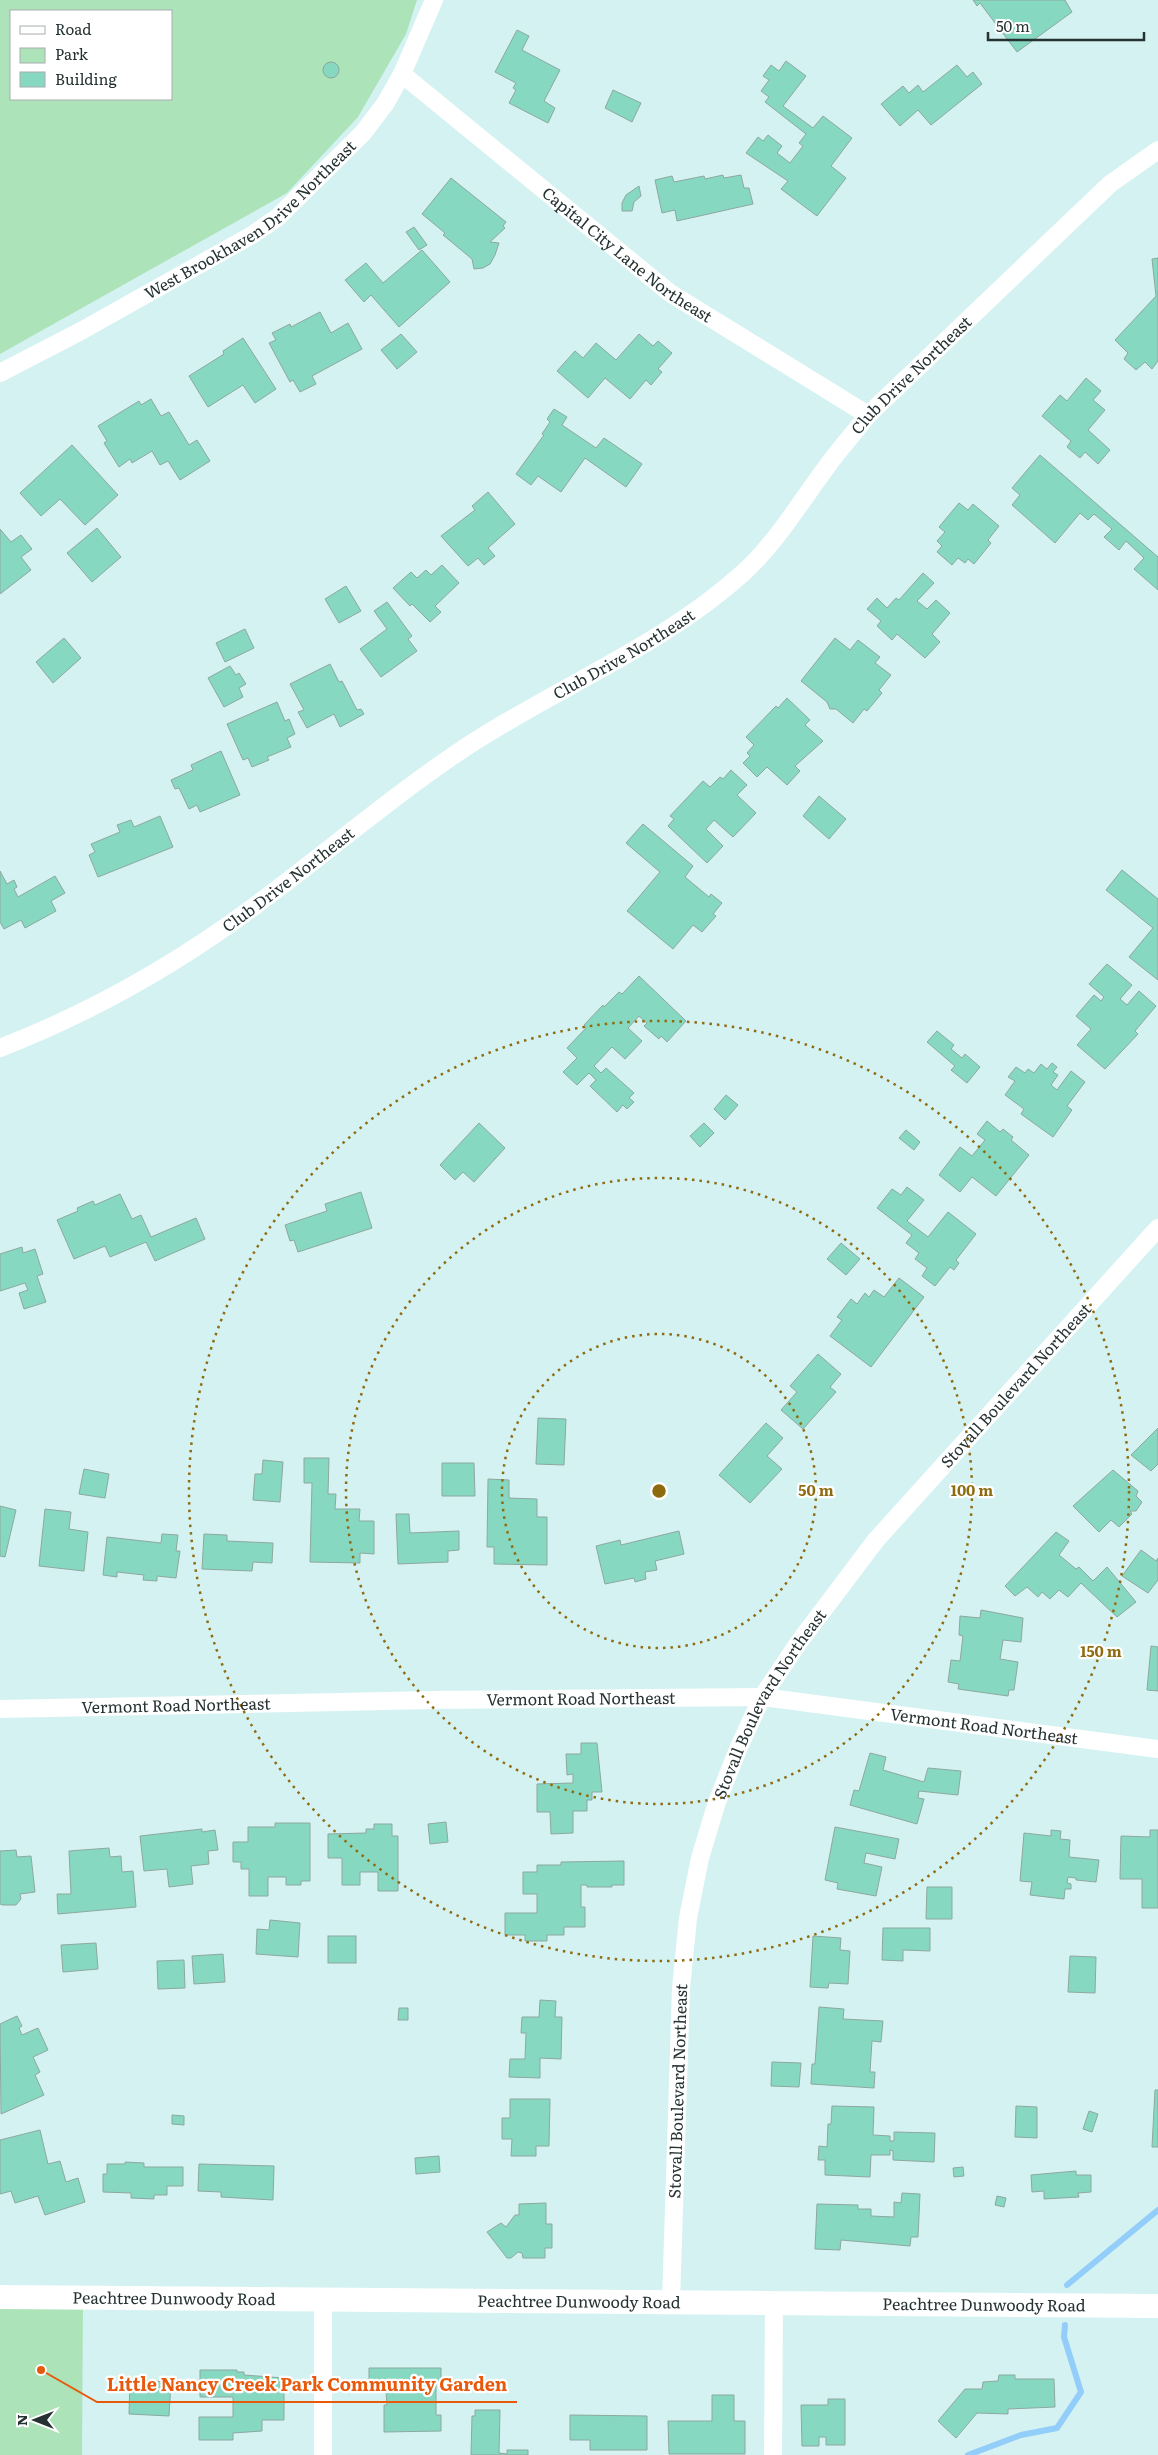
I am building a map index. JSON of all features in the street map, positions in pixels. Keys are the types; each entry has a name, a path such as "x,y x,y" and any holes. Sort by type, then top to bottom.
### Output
{"main road":[{"name":"Peachtree Dunwoody Road","path":"0,2297 1158,2306"}],"street":[{"name":"West Brookhaven Drive Northeast","path":"0,373 81,331 244,240 278,217 364,133 385,104 402,74 434,0"},
{"name":"Capital City Lane Northeast","path":"402,74 670,293 868,415"},
{"name":"Club Drive Northeast","path":"0,1048 58,1024 124,991 190,951 251,909 433,769 482,736 666,632 712,600 746,571 772,543 834,457 868,415 1110,184 1158,150"},
{"name":"Stovall Boulevard Northeast","path":"671,2302 680,1988 688,1918 700,1858 717,1802 762,1697 799,1642 876,1540 1158,1228"},
{"name":"Vermont Road Northeast","path":"0,1709 433,1700 762,1697 1158,1749"},
{"path":"323,2455 324,2300"},
{"path":"773,2455 774,2303"}],"green space":[{"path":"0,0 417,0 406,34 358,117 287,193 0,354"},
{"path":"0,2299 83,2300 82,2455 0,2455"}],"building":[{"path":"973,0 1065,0 1072,12 1017,52 980,3 977,6"},
{"path":"517,30 529,36 522,50 560,70 544,101 555,108 548,123 509,103 516,90 513,88 516,83 495,72"},
{"path":"786,61 806,76 783,106 813,128 823,116 852,138 831,166 846,178 817,216 781,189 788,181 746,153 758,137 763,141 768,135 782,146 777,153 790,163 803,146 799,143 806,134 765,102 769,97 761,91 769,80 763,76 771,65 779,71"},
{"path":"331,62 337,64 339,70 337,76 331,78 325,76 323,70 325,64"},
{"path":"957,65 967,77 973,72 982,84 931,125 918,110 900,126 881,104 903,86 909,93 918,85 923,92"},
{"path":"613,90 641,103 632,122 605,108"},
{"path":"723,175 724,178 741,175 744,188 749,188 753,204 677,221 675,210 662,213 655,180 672,176 674,182 704,176 705,179"},
{"path":"451,178 506,222 503,226 505,228 490,242 499,243 490,264 483,268 474,269 472,259 443,235 445,233 422,214"},
{"path":"639,186 641,196 634,202 632,211 622,211 622,203 626,195"},
{"path":"414,227 427,245 419,250 406,232"},
{"path":"422,250 450,282 399,327 371,295 364,302 345,280 366,263 383,283"},
{"path":"1158,258 1158,361 1152,369 1145,362 1136,370 1124,359 1128,353 1115,340 1156,296 1152,259"},
{"path":"320,312 331,333 348,323 362,349 312,376 316,384 300,392 293,380 290,382 269,343 276,340 272,333 290,324 291,327"},
{"path":"401,334 417,352 397,369 381,350"},
{"path":"639,334 653,346 658,341 672,353 658,369 662,372 651,385 646,380 630,399 605,378 588,398 557,371 575,351 583,358 596,343 616,360"},
{"path":"243,338 276,389 255,403 243,385 208,407 189,376 224,354 223,351"},
{"path":"1086,378 1101,391 1093,400 1105,410 1088,430 1110,450 1098,464 1085,452 1080,458 1067,447 1071,441 1042,416 1060,395 1067,401"},
{"path":"151,399 161,416 169,412 189,445 197,440 210,461 180,480 168,461 160,465 152,451 132,463 130,459 119,467 104,443 107,441 98,426 139,401 141,405"},
{"path":"554,409 567,417 562,425 596,448 604,438 642,464 626,487 585,458 561,492 538,476 531,485 516,474 544,435 542,434 550,422 547,419"},
{"path":"72,445 118,495 85,525 60,499 41,516 20,493"},
{"path":"1040,455 1158,557 1158,590 1134,569 1144,558 1126,541 1119,550 1104,537 1112,529 1094,514 1088,520 1080,513 1055,543 1012,505 1020,495 1012,488"},
{"path":"488,492 515,524 488,548 495,556 484,565 478,558 468,566 441,536 475,510 472,506"},
{"path":"959,503 968,510 973,504 999,526 988,540 991,543 974,564 968,559 965,563 958,558 952,565 937,552 942,546 937,541 945,532 939,527"},
{"path":"97,528 121,557 92,582 67,553"},
{"path":"0,529 11,542 21,535 32,549 21,557 31,570 0,594"},
{"path":"442,565 459,583 435,606 441,612 430,622 412,604 410,606 393,588 411,572 417,578 426,570 431,575"},
{"path":"923,573 934,583 917,601 927,609 936,600 950,613 932,634 940,642 925,658 897,634 892,640 877,626 881,621 867,609 877,598 887,608 896,598 899,600"},
{"path":"346,586 361,611 339,623 325,599"},
{"path":"387,602 412,636 408,639 417,651 381,677 360,649 387,629 374,611"},
{"path":"245,629 254,648 225,662 216,643"},
{"path":"64,638 81,658 53,683 36,662"},
{"path":"835,638 850,650 858,640 880,657 875,663 891,675 879,690 882,693 867,711 864,709 853,723 836,709 830,709 827,702 801,681"},
{"path":"330,664 339,682 342,681 357,710 361,709 364,714 340,727 334,714 307,728 298,712 304,710 290,684"},
{"path":"230,666 236,675 239,673 246,684 239,688 243,697 224,707 208,678"},
{"path":"787,698 810,720 805,725 823,741 795,766 800,771 787,785 767,767 757,777 743,763 750,756 747,753 754,745 746,737 776,706 778,708"},
{"path":"277,702 285,721 289,719 295,734 287,738 291,747 267,757 269,760 252,767 248,758 243,760 227,724"},
{"path":"221,751 240,795 200,812 197,805 189,809 179,788 175,789 171,780 193,770 191,765"},
{"path":"731,770 747,785 737,795 756,813 733,837 714,820 706,829 723,846 707,863 668,826 674,819 670,816 703,781 710,787 720,777 723,779"},
{"path":"819,796 846,819 829,839 803,816"},
{"path":"160,816 173,847 98,877 89,855 95,852 91,844 120,832 117,825 131,820 134,827"},
{"path":"643,824 693,866 685,877 709,897 711,894 722,903 713,914 716,916 702,932 693,925 673,949 627,911 660,872 626,843"},
{"path":"1122,870 1158,899 1158,980 1129,957 1153,928 1106,890"},
{"path":"0,871 7,884 14,880 17,887 14,889 18,897 55,876 65,893 51,901 56,911 25,928 21,920 4,929 0,922"},
{"path":"1107,964 1132,985 1120,999 1127,1005 1139,991 1156,1006 1135,1031 1138,1034 1105,1069 1077,1045 1091,1029 1076,1016 1094,995 1101,1001 1104,997 1089,984"},
{"path":"639,976 686,1021 667,1042 661,1036 659,1039 644,1026 647,1023 639,1016 628,1028 642,1041 625,1059 612,1047 594,1066 601,1073 606,1068 634,1093 629,1098 634,1102 627,1109 623,1105 617,1112 590,1086 596,1080 589,1073 577,1085 563,1072 577,1058 567,1048 586,1028 584,1025 603,1005 604,1007 619,992 622,994"},
{"path":"937,1031 954,1045 951,1049 962,1058 965,1054 980,1067 967,1083 951,1070 955,1066 927,1042"},
{"path":"1052,1063 1057,1067 1053,1072 1058,1075 1051,1085 1057,1090 1071,1071 1085,1082 1067,1106 1072,1110 1053,1137 1021,1114 1024,1109 1005,1095 1015,1081 1008,1077 1016,1067 1025,1073 1028,1069 1034,1073 1041,1064 1047,1069"},
{"path":"726,1095 738,1105 725,1120 714,1109"},
{"path":"987,1121 1000,1132 1003,1129 1013,1137 1011,1140 1029,1155 996,1196 972,1177 960,1192 939,1175 960,1147 972,1156 985,1140 977,1134"},
{"path":"479,1123 505,1148 474,1182 463,1172 455,1180 440,1165"},
{"path":"704,1123 714,1133 700,1147 690,1136"},
{"path":"906,1130 920,1142 914,1150 899,1138"},
{"path":"907,1187 924,1200 907,1221 928,1237 948,1212 976,1234 956,1260 959,1263 954,1270 950,1267 935,1286 922,1276 927,1268 915,1259 919,1253 906,1243 912,1235 877,1208 892,1189 901,1195"},
{"path":"361,1192 372,1228 298,1252 294,1240 290,1241 285,1225 327,1211 325,1204"},
{"path":"120,1194 132,1219 141,1215 151,1237 196,1218 205,1239 155,1261 146,1242 110,1257 105,1246 74,1259 57,1220 78,1211 77,1208 93,1201 95,1205"},
{"path":"841,1243 860,1259 846,1275 827,1259"},
{"path":"22,1247 23,1253 35,1249 43,1274 37,1276 46,1302 24,1309 19,1293 28,1290 25,1283 0,1291 0,1254"},
{"path":"899,1278 924,1297 871,1367 830,1336 842,1320 837,1317 851,1299 857,1304 865,1293 869,1297 874,1290 884,1297"},
{"path":"818,1354 841,1374 830,1387 836,1392 803,1429 781,1410 797,1392 790,1386"},
{"path":"538,1418 566,1419 564,1465 536,1464"},
{"path":"766,1423 783,1438 767,1456 782,1469 750,1503 719,1475"},
{"path":"1158,1428 1158,1464 1151,1471 1131,1455"},
{"path":"304,1458 329,1458 328,1494 336,1494 335,1509 360,1509 359,1521 374,1521 374,1554 360,1553 360,1563 310,1562 312,1483 304,1483"},
{"path":"263,1460 283,1462 280,1502 253,1500 255,1474 262,1474"},
{"path":"442,1463 474,1463 475,1496 442,1496"},
{"path":"84,1469 109,1474 105,1498 79,1494"},
{"path":"1113,1470 1138,1491 1136,1496 1142,1502 1136,1511 1130,1511 1132,1514 1119,1527 1111,1520 1099,1532 1073,1506"},
{"path":"488,1479 509,1480 509,1498 537,1499 537,1517 547,1517 547,1565 494,1564 494,1547 487,1547"},
{"path":"0,1506 16,1510 5,1557 0,1556"},
{"path":"45,1509 71,1512 69,1529 88,1532 84,1571 39,1566"},
{"path":"396,1514 409,1514 410,1533 459,1531 459,1550 448,1551 448,1562 398,1564"},
{"path":"679,1531 684,1554 655,1561 657,1570 645,1572 646,1579 635,1582 634,1578 605,1584 596,1546 620,1540 621,1545"},
{"path":"1056,1532 1069,1541 1059,1555 1076,1569 1079,1567 1093,1581 1107,1567 1136,1602 1117,1617 1081,1583 1068,1597 1059,1590 1050,1599 1042,1592 1038,1597 1027,1587 1015,1596 1005,1586"},
{"path":"162,1534 178,1535 176,1551 180,1551 176,1578 157,1576 157,1581 143,1580 144,1575 117,1572 117,1577 103,1575 107,1537 161,1543"},
{"path":"204,1534 227,1535 227,1541 273,1543 272,1563 253,1562 252,1571 202,1569"},
{"path":"1141,1550 1156,1561 1158,1558 1158,1580 1148,1593 1122,1576"},
{"path":"981,1610 1023,1618 1021,1642 1003,1640 1000,1659 1018,1662 1014,1690 1009,1690 1008,1696 958,1689 959,1684 948,1682 951,1660 960,1661 963,1636 959,1635 960,1616 980,1618"},
{"path":"1151,1646 1158,1647 1158,1691 1147,1690"},
{"path":"581,1743 597,1743 602,1792 592,1792 592,1800 587,1800 587,1811 573,1811 573,1833 551,1834 550,1812 537,1812 537,1784 573,1783 573,1774 567,1775 566,1754 581,1754"},
{"path":"870,1753 886,1757 883,1770 924,1782 928,1768 961,1771 958,1795 919,1791 918,1798 924,1799 917,1824 850,1805 854,1790 859,1791"},
{"path":"446,1822 448,1842 430,1844 428,1824"},
{"path":"275,1823 310,1823 310,1881 301,1881 301,1885 286,1885 286,1877 268,1877 268,1896 249,1896 249,1869 241,1869 241,1862 233,1862 233,1842 248,1842 248,1827 275,1827"},
{"path":"374,1824 392,1824 392,1836 398,1836 398,1891 378,1891 378,1872 360,1872 360,1885 342,1885 342,1858 328,1858 328,1834 366,1833 366,1829 374,1829"},
{"path":"835,1827 899,1839 895,1859 866,1853 864,1863 882,1867 876,1896 837,1889 838,1883 825,1880"},
{"path":"202,1829 202,1832 215,1830 218,1850 208,1851 209,1864 191,1866 193,1884 169,1887 167,1869 144,1871 140,1836"},
{"path":"1051,1830 1061,1831 1060,1839 1070,1840 1069,1857 1099,1860 1096,1882 1076,1880 1076,1878 1068,1877 1067,1883 1071,1884 1071,1889 1065,1889 1064,1899 1030,1895 1032,1882 1020,1881 1024,1833 1051,1836"},
{"path":"1150,1830 1158,1830 1158,1908 1142,1908 1142,1879 1120,1879 1121,1836 1150,1837"},
{"path":"109,1848 110,1857 121,1856 122,1872 133,1871 136,1907 58,1914 57,1894 71,1894 69,1851"},
{"path":"16,1850 17,1857 31,1856 35,1892 20,1894 21,1899 16,1905 3,1905 0,1904 0,1851"},
{"path":"624,1861 624,1885 587,1887 587,1885 581,1885 581,1907 585,1907 585,1927 564,1927 564,1935 547,1935 547,1941 525,1941 525,1935 505,1935 505,1913 537,1913 537,1894 523,1894 523,1872 537,1872 537,1865 561,1865 561,1862"},
{"path":"927,1887 952,1887 952,1919 926,1919"},
{"path":"270,1920 300,1923 298,1957 256,1954 257,1929 269,1930"},
{"path":"883,1928 930,1928 930,1951 903,1950 903,1961 882,1960"},
{"path":"328,1936 356,1936 356,1963 328,1963"},
{"path":"813,1936 841,1938 840,1950 850,1951 848,1984 829,1983 828,1988 810,1987"},
{"path":"96,1943 98,1969 63,1972 61,1945"},
{"path":"223,1954 225,1982 194,1984 192,1956"},
{"path":"1070,1956 1096,1957 1095,1993 1068,1992"},
{"path":"184,1960 185,1988 158,1989 157,1961"},
{"path":"540,2000 556,2001 555,2017 562,2017 561,2059 540,2058 540,2078 509,2077 510,2059 525,2059 526,2033 521,2033 522,2017 539,2017"},
{"path":"819,2007 844,2009 843,2019 883,2021 881,2042 872,2041 870,2072 875,2072 874,2088 811,2084 812,2064 815,2064"},
{"path":"399,2008 408,2008 408,2020 398,2020"},
{"path":"17,2016 22,2026 19,2028 22,2035 38,2028 48,2050 33,2057 40,2072 35,2075 44,2095 1,2114 0,2024"},
{"path":"772,2062 801,2063 799,2087 771,2086"},
{"path":"1155,2090 1158,2090 1158,2147 1152,2147"},
{"path":"510,2099 550,2099 549,2146 536,2146 536,2156 511,2156 512,2139 502,2139 502,2118 510,2118"},
{"path":"832,2106 874,2107 873,2135 890,2136 890,2141 894,2141 894,2132 935,2133 934,2162 893,2160 893,2151 890,2150 890,2155 871,2155 870,2177 825,2175 825,2160 818,2160 819,2146 827,2147 828,2124 831,2124"},
{"path":"1016,2106 1037,2107 1037,2138 1015,2137"},
{"path":"1089,2111 1098,2114 1092,2132 1083,2129"},
{"path":"172,2115 184,2116 184,2125 172,2124"},
{"path":"40,2130 48,2164 60,2161 66,2182 78,2178 85,2202 45,2215 38,2196 15,2203 11,2191 0,2194 0,2140"},
{"path":"439,2156 440,2172 416,2174 415,2158"},
{"path":"125,2162 144,2163 144,2167 183,2167 183,2186 167,2186 167,2195 154,2195 154,2199 131,2198 131,2193 103,2192 103,2174 107,2174 107,2164 125,2164"},
{"path":"199,2164 274,2166 273,2200 221,2197 221,2192 198,2191"},
{"path":"963,2167 964,2176 954,2177 953,2168"},
{"path":"1076,2171 1076,2175 1091,2175 1091,2192 1078,2193 1079,2197 1044,2199 1044,2191 1032,2192 1031,2175"},
{"path":"902,2193 920,2194 918,2237 911,2237 910,2246 841,2240 840,2250 815,2249 817,2204 858,2205 858,2209 871,2209 871,2216 894,2217 894,2202 901,2203"},
{"path":"997,2196 1006,2198 1004,2207 995,2205"},
{"path":"546,2203 546,2224 552,2224 552,2248 545,2248 545,2258 523,2258 522,2253 518,2252 511,2258 507,2258 487,2232 501,2223 506,2227 515,2215 519,2215 519,2204"},
{"path":"369,2368 441,2368 441,2382 436,2382 436,2415 441,2415 441,2431 384,2432 384,2405 387,2405 386,2392 369,2392"},
{"path":"200,2370 237,2370 237,2372 244,2372 244,2375 284,2378 284,2420 262,2420 262,2431 233,2433 233,2440 199,2440 199,2417 233,2417 233,2397 200,2397"},
{"path":"999,2375 1015,2375 1015,2379 1054,2379 1055,2407 1008,2409 1008,2414 977,2413 956,2438 938,2421 965,2389 982,2389 983,2382 998,2381"},
{"path":"130,2380 171,2382 169,2416 129,2414"},
{"path":"712,2395 734,2395 734,2421 745,2421 745,2454 669,2454 668,2421 712,2421"},
{"path":"828,2399 845,2399 845,2445 826,2445 826,2437 819,2437 819,2446 802,2446 801,2405 828,2405"},
{"path":"475,2410 500,2410 499,2453 507,2454 507,2450 528,2450 528,2455 471,2455 472,2416 475,2416"},
{"path":"570,2415 647,2416 647,2450 590,2450 590,2440 570,2440"}],"waterway":[{"path":"1067,2285 1158,2210"},
{"path":"968,2455 1021,2435 1057,2428 1081,2392 1064,2337 1065,2325"}],"place":[{"name":"Little Nancy Creek Park Community Garden","path":"41,2370"}]}
